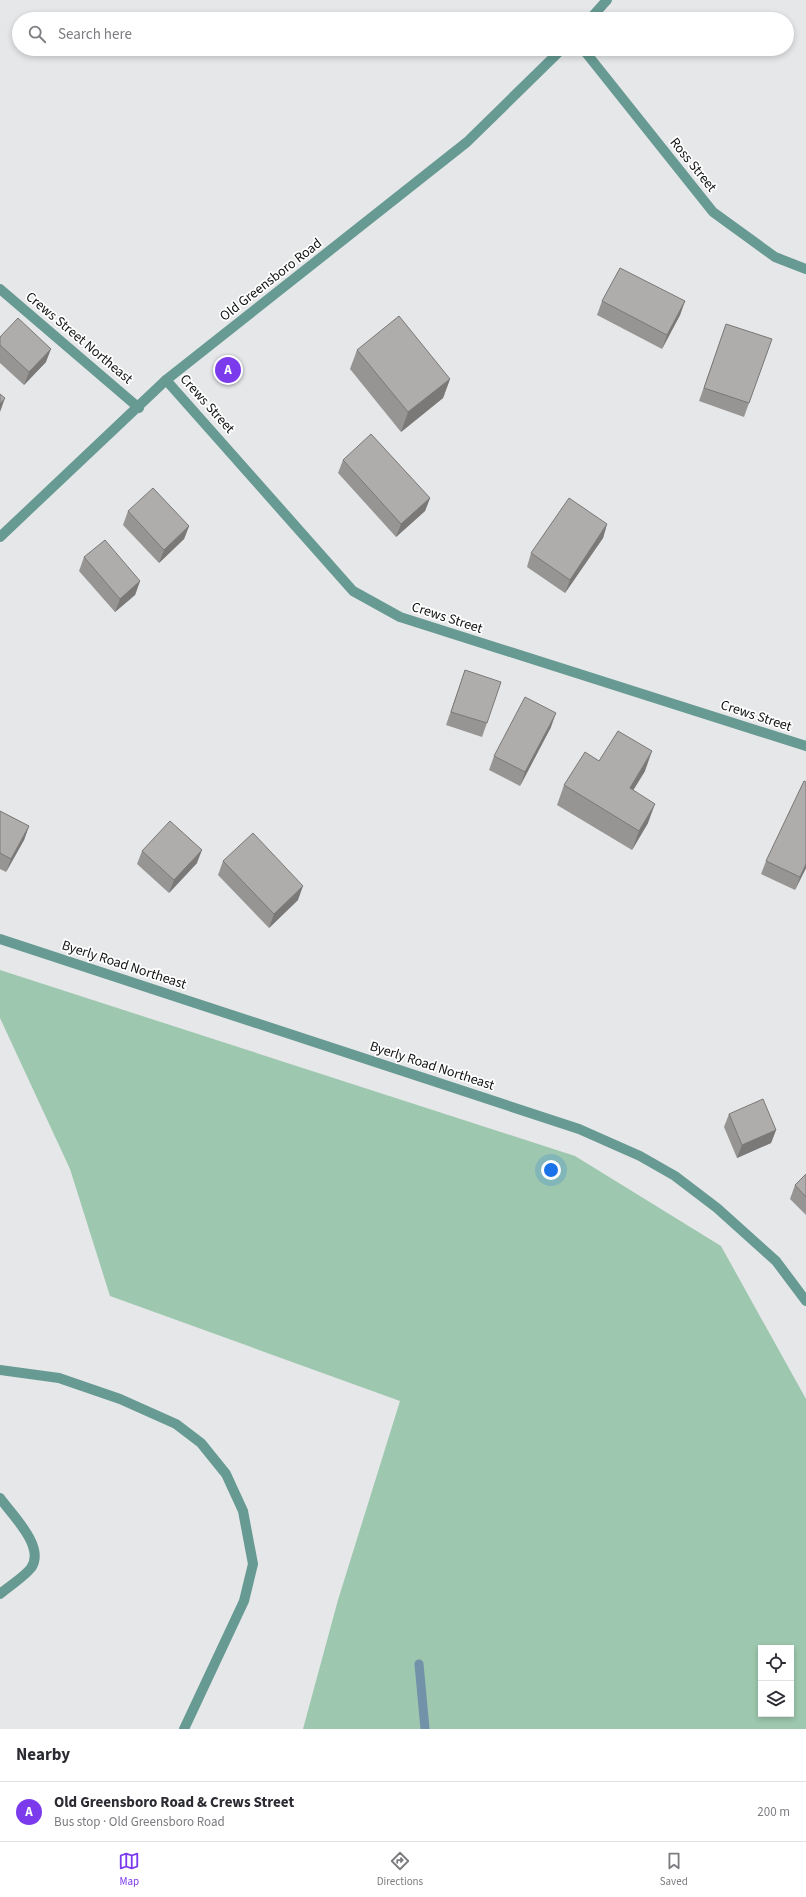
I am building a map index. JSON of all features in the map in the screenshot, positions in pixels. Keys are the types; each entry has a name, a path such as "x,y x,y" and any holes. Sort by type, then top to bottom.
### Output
{"street":[{"path":"596,12 607,0"},
{"name":"Old Greensboro Road","path":"0,536 139,408 166,380 467,142 555,56"},
{"name":"Ross Street","path":"589,56 713,212 775,257 806,269"},
{"name":"Crews Street Northeast","path":"0,289 139,408"},
{"name":"Crews Street","path":"166,380 353,591 400,617 806,746"},
{"name":"Byerly Road Northeast","path":"0,940 579,1129 640,1156 675,1176 717,1208 776,1261 806,1301"},
{"path":"0,1370 59,1378 120,1398 176,1424 201,1443 226,1474 243,1512 253,1564 244,1601 184,1729"},
{"path":"0,1498 30,1538 34,1547 35,1558 30,1568 0,1594"}],"green space":[{"path":"0,970 575,1156 721,1246 806,1399 806,1729 303,1729 338,1600 400,1401 110,1296 70,1169 0,1018"}],"building":[{"path":"620,268 685,301 667,335 602,301"},
{"path":"399,316 450,379 408,412 357,350"},
{"path":"18,318 51,349 29,372 0,345 0,337"},
{"path":"726,324 772,339 749,403 704,388"},
{"path":"0,394 5,398 0,404"},
{"path":"371,434 430,498 401,524 343,460"},
{"path":"153,488 189,526 164,550 128,511"},
{"path":"569,498 607,524 570,580 531,553"},
{"path":"105,540 140,581 120,599 84,557"},
{"path":"465,670 501,682 487,723 451,712"},
{"path":"525,697 556,713 525,772 494,756"},
{"path":"618,731 652,751 630,788 655,804 639,831 564,785 585,752 599,761"},
{"path":"804,781 806,782 806,864 800,877 766,861"},
{"path":"0,811 29,826 11,859 0,853"},
{"path":"170,821 202,850 174,880 142,851"},
{"path":"253,833 303,886 274,914 223,861"},
{"path":"763,1099 776,1130 742,1145 729,1114"},
{"path":"806,1174 806,1197 795,1185"}],"waterway":[{"path":"419,1664 425,1729"}],"place":[{"name":"Old Greensboro Road & Crews Street","path":"228,370"}]}
